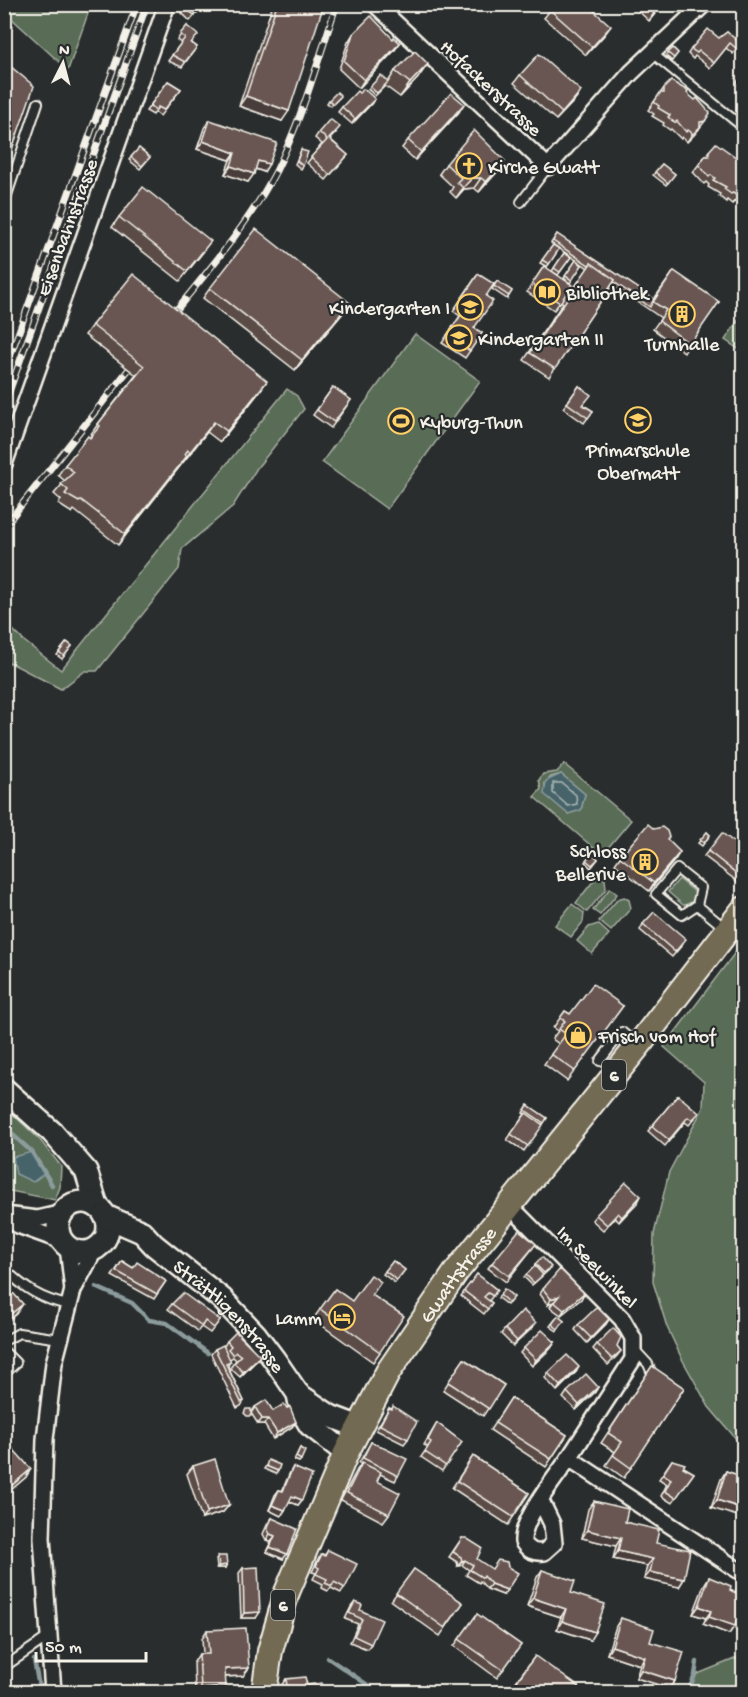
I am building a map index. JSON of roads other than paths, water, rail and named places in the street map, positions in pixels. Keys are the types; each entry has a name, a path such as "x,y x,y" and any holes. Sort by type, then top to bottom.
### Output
{"main road":[{"name":"Gwattstrasse","path":"264,1692 280,1611 346,1453 388,1372 423,1317 508,1204 638,1046 744,909"},
{"path":"4,1089 73,1154 86,1171 108,1228 100,1245 81,1252 65,1244 58,1230 75,1185 73,1154"},
{"path":"67,1209 81,1202 101,1211"},
{"name":"Strättligenstrasse","path":"101,1211 134,1227 209,1288 241,1319 298,1394 330,1416 359,1427"},
{"name":"Strättligenstrasse","path":"100,1245 129,1238 154,1245"},
{"name":"Strättligenstrasse","path":"298,1394 301,1410 310,1425 326,1440 346,1453"}],"street":[{"name":"Eisenbahnstrasse","path":"4,464 167,4"},
{"name":"Hofackerstrasse","path":"375,4 548,167 651,53 693,17 704,4"},
{"name":"Im Seewinkel","path":"508,1204 622,1319 631,1335 635,1350"},
{"path":"5,1215 37,1219 67,1209"},
{"path":"5,1215 18,1225 65,1244 71,1297"},
{"path":"53,1692 48,1637 42,1492 50,1390 71,1297 100,1245"},
{"path":"541,1501 631,1362 635,1350"},
{"path":"569,1458 744,1574"}],"lane":[{"path":"680,4 693,17"},
{"path":"651,53 744,128"},
{"path":"4,204 38,103"},
{"path":"521,202 548,167"},
{"path":"677,869 702,888 697,905 682,915 656,894 677,869"},
{"path":"697,905 727,930"},
{"path":"600,1061 622,1032 638,1046"},
{"path":"4,1268 19,1283 50,1301 71,1297"},
{"path":"4,1341 19,1333 60,1339"},
{"path":"635,1350 648,1364 657,1384"},
{"path":"4,1351 16,1363 4,1374"},
{"path":"4,1667 48,1637"}],"water":[{"path":"561,774 585,794 581,810 568,814 544,794 546,781"},
{"path":"32,1152 46,1172 33,1182 16,1174 13,1157"}],"waterway":[{"path":"4,1127 32,1152 52,1185"},
{"path":"96,1287 132,1303 149,1320 167,1323 208,1353"},
{"path":"328,1658 378,1692"},
{"path":"34,1660 40,1692"},
{"path":"688,1692 695,1675 697,1662"}],"railway":[{"path":"4,373 137,4"},
{"path":"4,406 147,4"},
{"path":"169,319 240,229 276,171 302,110 337,4"},
{"path":"4,527 129,369"}],"place":[{"name":"Kirche Gwatt","path":"469,166"},
{"name":"Bibliothek","path":"547,292"},
{"name":"Kindergarten I","path":"470,307"},
{"name":"Turnhalle","path":"682,314"},
{"name":"Kindergarten II","path":"459,338"},
{"name":"Primarschule Obermatt","path":"638,420"},
{"name":"Kyburg-Thun","path":"401,421"},
{"name":"Schloss Bellerive","path":"645,862"},
{"name":"Frisch vom Hof","path":"578,1035"},
{"name":"Lamm","path":"342,1317"}]}
